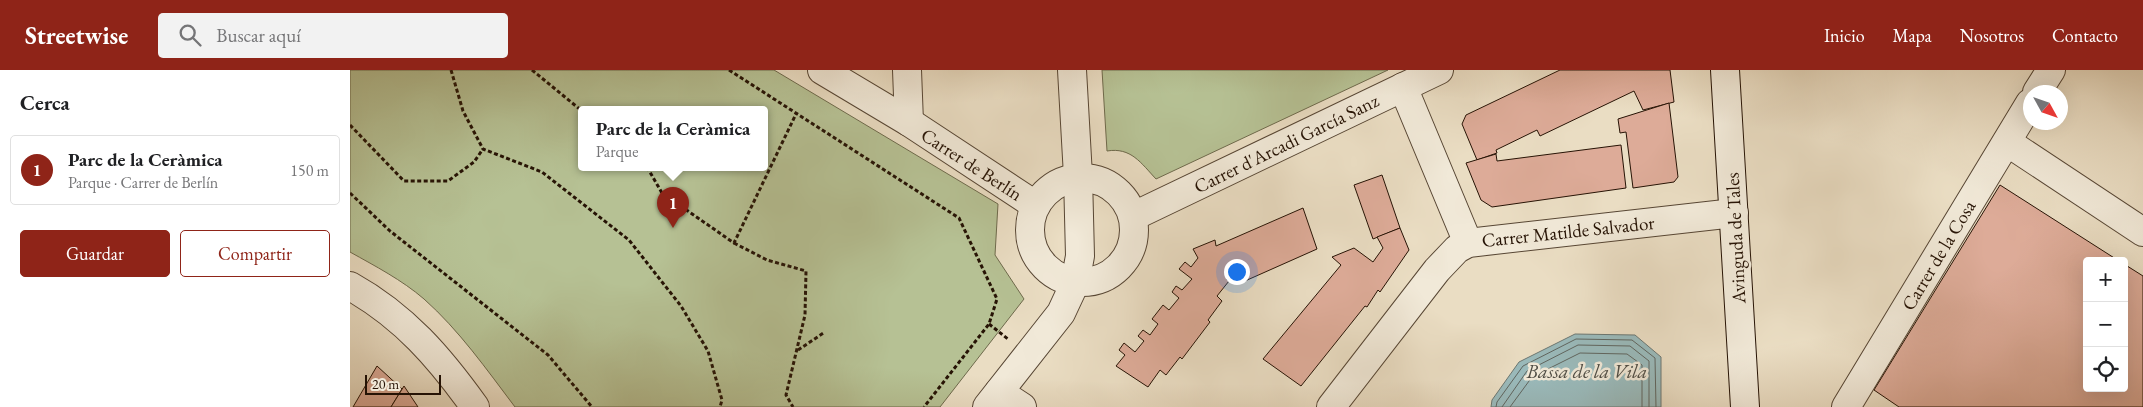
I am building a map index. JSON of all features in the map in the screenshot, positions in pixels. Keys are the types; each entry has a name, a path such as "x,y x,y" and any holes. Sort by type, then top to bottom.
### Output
{"street":[{"name":"Carrer de Berlín","path":"822,70 909,122 1035,205"},
{"name":"Carrer de Berlín","path":"907,70 909,122"},
{"path":"1022,407 993,400 1061,313 1075,283 1080,256 1072,70"},
{"name":"Carrer d'Arcadi García Sanz","path":"1134,216 1439,70"},
{"name":"Avinguda de Tales","path":"1725,70 1745,407"},
{"path":"2041,85 2051,70"},
{"path":"1403,87 1468,243"},
{"name":"Carrer de la Cosa","path":"1846,407 2023,115"},
{"path":"2007,142 2143,232"},
{"path":"1078,176 1102,180 1122,194 1134,216 1134,242 1122,265 1101,280 1075,283 1044,268 1029,238 1035,205 1053,185 1078,176"},
{"name":"Carrer Matilde Salvador","path":"1331,407 1437,270 1457,249 1468,243 1734,213"},
{"path":"350,286 396,316 445,364 475,407"}],"path":[{"path":"452,70 463,111 483,148 542,172 629,240 681,306 708,351 722,400 720,407"},
{"path":"532,70 578,108"},
{"path":"729,70 959,218 997,299 989,324 924,407"},
{"path":"734,243 796,113"},
{"path":"350,125 404,181 448,181 474,162 483,148"},
{"path":"649,171 662,193 734,243 767,260 806,271 805,316 786,395 793,407"},
{"path":"350,193 390,232 548,355 592,407"},
{"path":"798,350 825,332"}],"green space":[{"path":"350,70 774,70 998,204 995,255 1024,299 940,407 515,407 472,351 437,311 407,286 350,252"},
{"path":"1102,70 1388,70 1156,179 1140,162 1129,154 1123,151 1107,151"}],"water":[{"name":"Bassa de la Vila","path":"1575,334 1635,335 1661,357 1661,407 1491,407 1492,400 1519,362"}],"building":[{"path":"1560,70 1670,70 1674,102 1643,110 1634,91 1540,136 1537,130 1496,150 1497,153 1477,160 1462,124 1466,115"},
{"path":"1669,103 1678,177 1674,182 1633,188 1626,132 1620,133 1618,119"},
{"path":"1621,145 1626,188 1492,207 1481,200 1466,163 1496,154 1497,161"},
{"path":"1382,175 1400,228 1373,239 1354,185"},
{"path":"2000,185 2113,257 2083,257 2083,392 2128,392 2128,267 2143,276 2143,407 1899,407 1874,390"},
{"path":"1303,208 1317,249 1245,281 1242,274 1226,279 1229,281 1217,296 1222,301 1208,320 1210,322 1182,359 1180,357 1166,375 1160,370 1148,387 1116,366 1125,355 1119,350 1124,343 1135,352 1144,341 1138,336 1143,330 1150,335 1158,324 1152,319 1163,305 1169,310 1179,298 1172,292 1176,286 1182,290 1192,279 1179,269 1185,262 1191,267 1198,258 1193,249 1215,240 1216,246"},
{"path":"1400,228 1409,250 1380,292 1378,290 1367,307 1365,306 1301,386 1263,359 1341,265 1332,257 1354,248 1373,262 1383,248 1377,237"},
{"path":"377,366 402,389 391,407 353,407"},
{"path":"404,386 418,407 391,407"}],"place":[{"name":"Parc de la Ceràmica","path":"673,228"}]}
